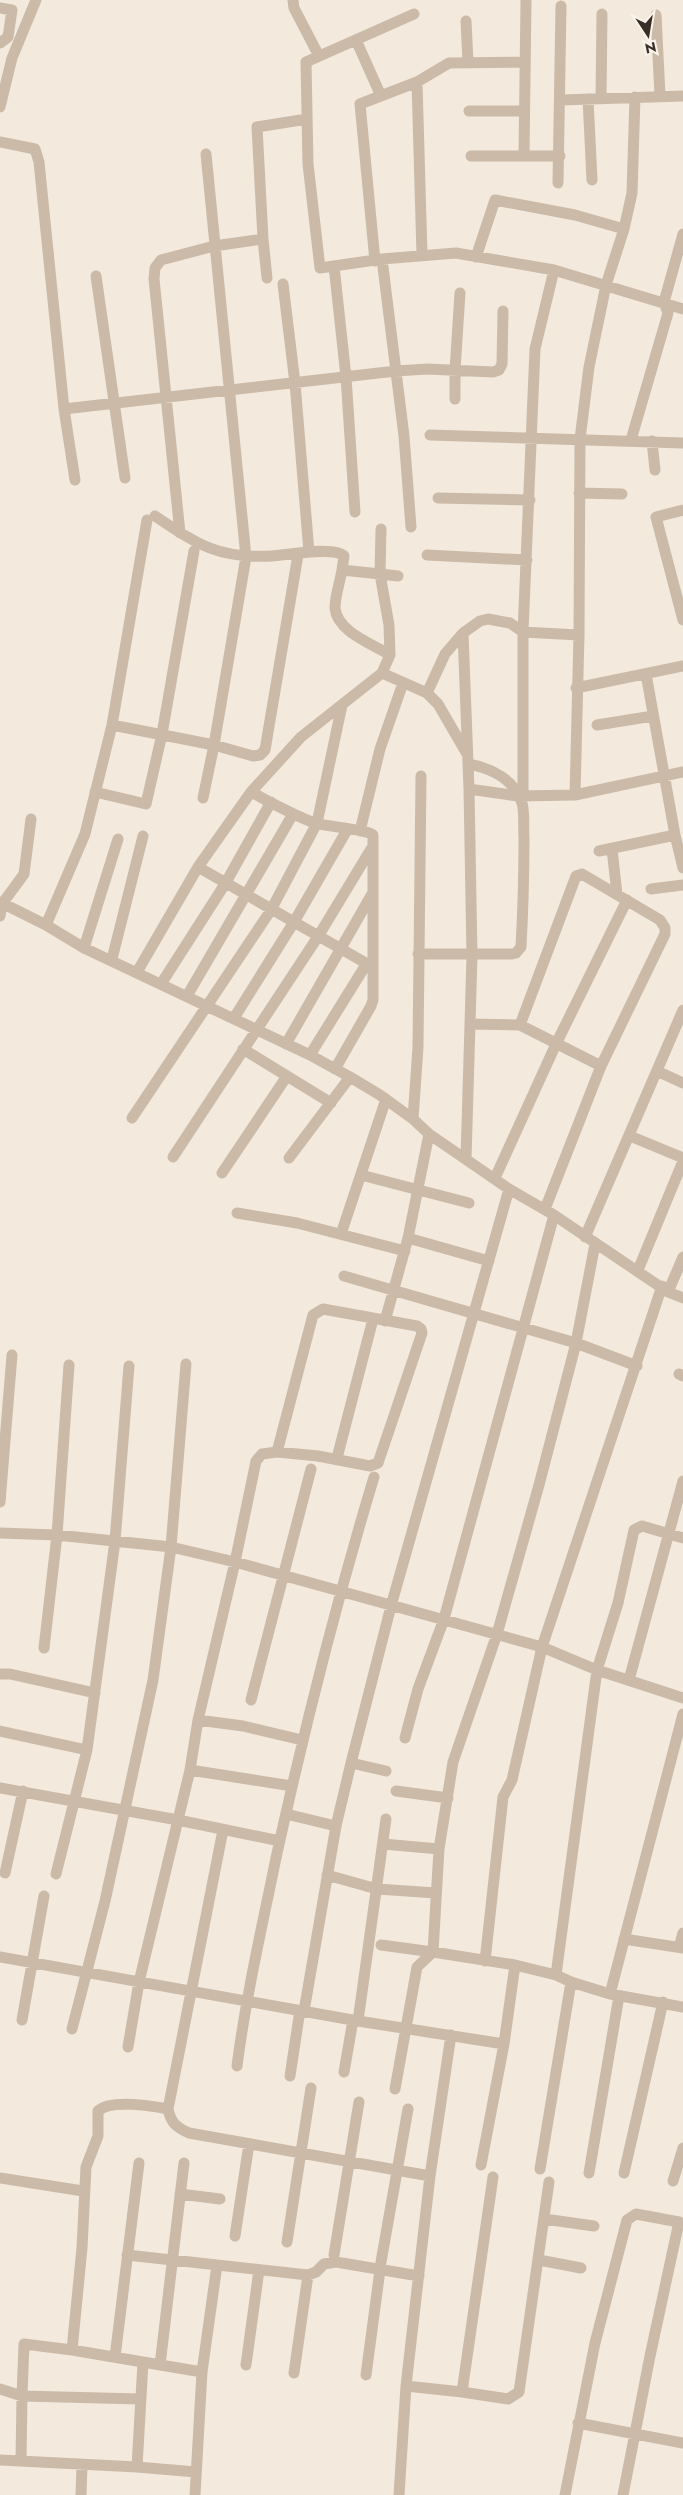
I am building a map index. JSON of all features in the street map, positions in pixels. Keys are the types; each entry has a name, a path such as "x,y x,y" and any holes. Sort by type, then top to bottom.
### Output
{"street":[{"path":"0,107 12,58 36,0"},
{"path":"293,0 294,8 319,56"},
{"path":"524,156 526,0"},
{"path":"558,183 561,100 561,6"},
{"path":"0,8 12,10 8,37 0,43"},
{"path":"414,14 306,62 308,164 320,268 422,255 456,253 554,270 683,309"},
{"path":"602,14 602,98"},
{"path":"656,15 660,96"},
{"path":"466,21 468,62"},
{"path":"356,40 381,96"},
{"path":"412,526 396,371 379,260 360,104 417,82 449,63 525,62"},
{"path":"417,82 422,255"},
{"path":"561,100 683,96"},
{"path":"575,795 576,688 579,635 580,439 589,367 606,285 624,229 633,186 635,97"},
{"path":"588,99 592,180"},
{"path":"469,112 524,111"},
{"path":"267,278 257,127 307,118"},
{"path":"0,142 35,149 39,162 64,409 75,480"},
{"path":"203,798 246,558 206,154"},
{"path":"471,156 560,156"},
{"path":"476,256 495,200 575,215 624,229"},
{"path":"631,440 668,313 664,302 683,234"},
{"path":"180,533 165,399 154,279 155,268 161,260 214,246 263,239"},
{"path":"334,266 346,377 355,512"},
{"path":"418,954 472,956 512,954 516,953 521,946 523,820 520,796 523,632 532,437 537,336 554,270"},
{"path":"96,276 125,478"},
{"path":"283,284 295,383 309,552"},
{"path":"455,398 454,370 460,293"},
{"path":"64,409 231,392 396,371 454,370 493,372 499,370 502,364 503,311"},
{"path":"430,435 683,442"},
{"path":"652,442 655,470"},
{"path":"579,493 622,494"},
{"path":"438,498 530,500"},
{"path":"683,510 656,516 683,620"},
{"path":"46,925 85,834 112,725 151,518 210,549 226,555 246,558 298,555 309,552 342,554 344,556 336,598 337,617 347,630 390,655"},
{"path":"137,972 198,867 251,792 301,738 382,673 390,655 388,610 380,574 381,529"},
{"path":"95,792 146,804 162,734 194,551"},
{"path":"112,725 214,745 253,756 264,750 298,555"},
{"path":"427,555 527,560"},
{"path":"342,570 398,576"},
{"path":"428,693 445,654 463,633 480,620 488,619 510,623 523,632 579,635"},
{"path":"463,633 470,789 472,956 466,1158"},
{"path":"576,688 683,666"},
{"path":"382,673 428,693 438,704 468,760 503,776 520,796"},
{"path":"646,674 675,835 683,868"},
{"path":"360,831 380,748 403,683"},
{"path":"132,1118 206,1004 271,910 317,824 342,705"},
{"path":"597,725 653,716"},
{"path":"470,789 520,796 575,795 683,772"},
{"path":"413,1119 418,1047 421,776"},
{"path":"251,792 317,824 373,834 371,849 372,892 369,964 372,1006 335,1068"},
{"path":"161,984 225,884 271,802"},
{"path":"188,996 245,894 293,814"},
{"path":"0,916 1,903 24,874 32,819"},
{"path":"234,1018 294,922 347,830"},
{"path":"599,851 675,835"},
{"path":"112,959 143,836"},
{"path":"84,948 118,839"},
{"path":"173,1157 319,935 371,849"},
{"path":"495,1178 622,897 612,849"},
{"path":"198,867 369,964"},
{"path":"405,1738 418,1689 444,1619 524,1329 550,1212 601,1066 664,934 665,928 660,920 586,875 576,876 520,1025"},
{"path":"651,889 683,886"},
{"path":"286,1044 372,892"},
{"path":"1,903 46,925 84,948 112,959 335,1068 386,1099 413,1119 429,1134 509,1189 550,1212 665,1289 683,1298"},
{"path":"310,1055 369,964"},
{"path":"395,2089 417,1966 433,1952 439,1849 453,1762 497,1634 576,1343 590,1240 630,1136 683,1010"},
{"path":"470,1024 520,1025 601,1066"},
{"path":"243,1049 331,1103"},
{"path":"657,1072 683,1083"},
{"path":"222,1173 287,1076"},
{"path":"290,1158 350,1077"},
{"path":"341,1234 386,1099"},
{"path":"385,1321 405,1251 429,1134"},
{"path":"630,1136 683,1159 638,1270"},
{"path":"361,1176 469,1203"},
{"path":"290,2076 336,1826 351,1764 391,1606 509,1189"},
{"path":"237,1213 298,1223 405,1251"},
{"path":"408,1238 489,1261"},
{"path":"485,1961 503,1797 512,1780 542,1647 637,1366 665,1289 683,1258"},
{"path":"344,1276 475,1312 524,1329 576,1343 637,1366"},
{"path":"128,2047 139,1982 190,1770 198,1720 235,1562 256,1461 262,1454 277,1452 337,1458 370,1466 380,1461 422,1332 421,1329 417,1326 323,1309 313,1315 277,1452"},
{"path":"337,1458 373,1319"},
{"path":"0,1502 12,1355"},
{"path":"72,2029 85,1972 105,1901 123,1811 153,1680 171,1547 186,1364"},
{"path":"44,1648 57,1535 69,1365"},
{"path":"56,1874 87,1750 115,1541 129,1366"},
{"path":"251,1700 285,1578 311,1469"},
{"path":"238,2066 246,2000 302,1740 340,1593 374,1477"},
{"path":"629,1680 683,1481"},
{"path":"556,1975 597,1670 618,1602 634,1530 642,1526 683,1538"},
{"path":"0,1533 57,1535 171,1547 235,1562 285,1578 444,1619 542,1647 597,1670 683,1698"},
{"path":"0,1674 10,1674 95,1694"},
{"path":"589,2173 624,1939 678,1757 683,1714"},
{"path":"198,1720 243,1726 302,1740"},
{"path":"0,1731 87,1750"},
{"path":"351,1764 386,1771"},
{"path":"190,1770 292,1786"},
{"path":"0,1788 178,1820 280,1841"},
{"path":"5,1873 23,1791"},
{"path":"396,1791 448,1798"},
{"path":"286,1814 336,1826"},
{"path":"344,2072 356,2020 386,1819"},
{"path":"223,1830 168,2109 170,2118 176,2127 189,2133 430,2176"},
{"path":"383,1844 439,1849"},
{"path":"327,1875 377,1888 436,1893"},
{"path":"22,2020 44,1896"},
{"path":"624,1939 681,1948 683,1933"},
{"path":"381,1945 515,1965 556,1975 570,1982 615,1995 683,2007"},
{"path":"0,1957 302,2011 504,2044"},
{"path":"481,2165 504,2044 515,1965"},
{"path":"540,2169 570,1982"},
{"path":"624,2173 663,2002"},
{"path":"399,2495 406,2386 430,2176 451,2035"},
{"path":"287,2242 311,2088"},
{"path":"334,2255 359,2102"},
{"path":"72,2350 82,2248 83,2191 87,2159 98,2136 98,2111 105,2107 129,2105 146,2105 168,2109"},
{"path":"366,2375 380,2266 408,2108"},
{"path":"234,2236 249,2144"},
{"path":"673,2181 683,2148"},
{"path":"115,2357 139,2163"},
{"path":"160,2365 184,2163"},
{"path":"462,2392 493,2177"},
{"path":"0,2178 83,2191"},
{"path":"406,2386 508,2399 519,2392 549,2182"},
{"path":"180,2194 220,2199"},
{"path":"565,2495 595,2343 627,2220 636,2214 681,2223 650,2356 623,2495"},
{"path":"544,2219 594,2226"},
{"path":"127,2255 308,2275 330,2262 380,2266 419,2276"},
{"path":"539,2260 581,2268"},
{"path":"195,2495 202,2372 217,2265"},
{"path":"246,2366 259,2270"},
{"path":"294,2373 308,2275"},
{"path":"21,2461 24,2344 72,2350 202,2372"},
{"path":"137,2467 143,2362"},
{"path":"0,2389 22,2396 141,2399"},
{"path":"578,2423 683,2443"},
{"path":"0,2460 196,2472"},
{"path":"81,2495 82,2464"}]}
